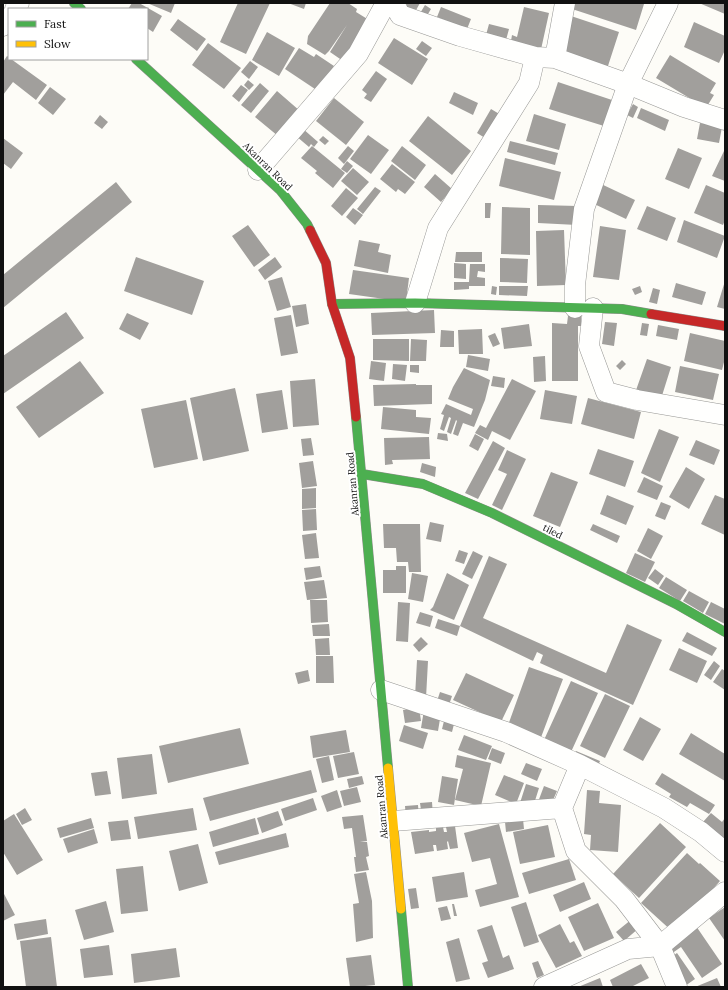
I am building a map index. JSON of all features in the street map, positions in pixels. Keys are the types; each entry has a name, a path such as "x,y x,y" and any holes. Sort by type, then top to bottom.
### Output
{"main road":[{"name":"Akanran Road","path":"137,60 280,190 307,224 326,263 332,304 350,358 362,474 408,987"},
{"path":"332,304 415,303 622,309 725,326"},
{"name":"tiled","path":"362,474 423,484 492,513 676,604 725,632"}],"street":[{"path":"258,170 358,54 386,3"},
{"path":"394,3 400,15 460,36 534,57 555,58 628,84 684,107 725,120"},
{"path":"555,58 565,3"},
{"path":"668,3 628,84 584,209 574,285 584,308 589,346 606,392 637,400 725,415"},
{"path":"415,303 438,228 529,83 534,57"},
{"path":"381,690 506,732 580,765 664,808 701,832 725,852"},
{"path":"580,765 562,808 576,851 624,899 660,946 677,987"},
{"path":"393,821 562,808"},
{"path":"544,987 628,949 660,946 725,892"}],"building":[{"path":"132,3 139,3 148,8 129,8"},
{"path":"147,3 175,3 171,13"},
{"path":"238,3 270,3 246,54 220,42"},
{"path":"288,3 306,3 304,9"},
{"path":"330,3 348,3 357,9 356,12 369,20 343,61 330,52 347,25 325,55 307,44 308,36"},
{"path":"407,3 420,3 415,12 405,7"},
{"path":"571,3 644,4 636,30 569,8"},
{"path":"699,3 725,3 725,14"},
{"path":"425,5 431,9 425,19 419,15"},
{"path":"441,7 471,19 467,29 437,17"},
{"path":"524,7 549,13 540,54 510,47 512,35 517,37"},
{"path":"148,8 162,16 153,32 148,29"},
{"path":"571,16 619,32 607,69 559,53"},
{"path":"178,19 206,39 197,51 170,30"},
{"path":"694,22 725,36 725,50 719,63 684,47"},
{"path":"489,24 509,29 506,40 486,35"},
{"path":"267,32 295,48 279,76 252,60"},
{"path":"394,38 428,59 412,85 378,63"},
{"path":"422,41 432,48 426,56 416,49"},
{"path":"208,43 241,68 224,89 192,65"},
{"path":"299,48 314,57 316,54 334,66 318,91 285,69"},
{"path":"670,55 716,83 710,93 714,95 706,108 656,78"},
{"path":"8,56 8,60 12,60 47,85 36,100 13,82 3,95 3,62"},
{"path":"250,61 258,67 249,79 241,72"},
{"path":"376,71 387,79 371,102 364,98 367,94 362,90"},
{"path":"248,80 254,85 249,90 244,85"},
{"path":"558,82 612,100 604,126 549,109"},
{"path":"260,83 269,91 251,113 241,105"},
{"path":"241,85 248,90 239,102 232,96"},
{"path":"50,87 66,99 53,115 38,103"},
{"path":"277,91 300,111 278,136 255,117"},
{"path":"454,92 478,103 473,115 449,103"},
{"path":"334,98 364,122 346,145 316,121"},
{"path":"633,104 638,107 633,118 627,115"},
{"path":"641,108 669,120 665,131 637,118"},
{"path":"491,109 501,115 485,138 477,133"},
{"path":"534,114 566,124 559,150 526,141"},
{"path":"100,115 108,122 102,129 94,123"},
{"path":"428,116 471,151 452,175 409,141"},
{"path":"700,123 722,127 719,143 697,139"},
{"path":"302,128 318,142 314,147 311,144 309,147 296,136"},
{"path":"368,135 389,150 371,174 350,159"},
{"path":"323,136 329,141 325,145 319,140"},
{"path":"3,138 23,153 11,169 3,163"},
{"path":"510,141 558,153 555,165 507,152"},
{"path":"312,146 345,173 333,188 315,173 317,171 301,158"},
{"path":"348,146 354,151 344,164 338,158"},
{"path":"402,146 426,165 415,180 391,161"},
{"path":"678,148 702,158 689,189 665,179"},
{"path":"725,151 725,181 712,176"},
{"path":"505,158 561,172 554,200 499,186"},
{"path":"347,161 353,166 347,173 341,169"},
{"path":"392,164 415,182 405,194 398,189 396,192 380,179"},
{"path":"353,168 369,182 357,195 341,181"},
{"path":"435,174 452,189 441,202 424,187"},
{"path":"116,182 132,202 3,308 3,275"},
{"path":"599,183 635,200 626,219 590,202"},
{"path":"706,185 725,193 725,220 723,225 694,213"},
{"path":"375,187 381,191 363,214 357,209"},
{"path":"346,188 358,198 342,216 331,206"},
{"path":"485,203 491,203 490,218 485,218"},
{"path":"538,205 578,206 577,225 538,223"},
{"path":"647,206 676,218 667,241 637,229"},
{"path":"502,207 530,208 530,255 501,254"},
{"path":"353,208 363,215 355,225 346,217"},
{"path":"684,220 725,236 717,258 677,242"},
{"path":"248,225 270,255 254,267 232,236"},
{"path":"600,226 626,230 619,280 593,277"},
{"path":"564,230 566,285 537,286 536,231"},
{"path":"359,240 380,244 378,252 391,255 388,273 354,266"},
{"path":"456,252 482,252 482,262 455,262"},
{"path":"136,257 204,281 192,315 124,291"},
{"path":"275,257 282,267 265,280 258,270"},
{"path":"500,258 528,259 527,283 500,282"},
{"path":"454,263 466,264 466,279 454,278"},
{"path":"470,264 485,264 485,272 478,271 477,277 485,278 485,286 469,286 469,289 454,290 454,282 469,282"},
{"path":"353,270 409,278 406,302 349,294"},
{"path":"282,277 291,307 277,311 268,281"},
{"path":"725,281 725,309 717,307"},
{"path":"676,283 706,292 702,305 672,297"},
{"path":"492,286 497,287 496,295 491,294"},
{"path":"499,286 528,286 527,296 499,295"},
{"path":"640,286 642,292 635,295 632,289"},
{"path":"653,288 660,290 657,304 649,302"},
{"path":"306,304 309,324 296,327 292,306"},
{"path":"434,310 435,333 372,335 371,313"},
{"path":"66,312 84,338 3,394 3,356"},
{"path":"127,313 149,323 140,340 119,329"},
{"path":"291,315 298,353 281,356 274,318"},
{"path":"568,316 581,316 581,326 578,326 578,381 552,381 552,323 567,324"},
{"path":"605,322 617,323 614,346 602,344"},
{"path":"642,323 649,324 647,336 640,335"},
{"path":"529,324 532,346 504,349 501,328"},
{"path":"658,325 679,329 677,340 656,336"},
{"path":"482,329 483,354 459,354 458,330"},
{"path":"441,330 454,331 454,347 440,347"},
{"path":"495,333 500,344 493,347 488,336"},
{"path":"690,333 725,341 725,358 722,370 684,361"},
{"path":"373,339 409,339 409,361 373,360"},
{"path":"411,339 427,340 426,361 410,361"},
{"path":"468,355 490,359 488,371 466,367"},
{"path":"545,356 546,381 534,382 533,357"},
{"path":"647,359 671,367 660,402 635,393"},
{"path":"622,360 626,364 620,370 616,366"},
{"path":"80,361 104,393 39,438 16,407"},
{"path":"371,361 386,363 384,381 369,379"},
{"path":"393,364 407,365 405,381 392,379"},
{"path":"410,365 419,365 419,373 410,372"},
{"path":"680,366 719,374 713,400 675,392"},
{"path":"464,368 490,380 485,400 474,427 463,423 458,436 453,434 456,420 451,434 447,432 451,418 449,417 444,431 440,429 444,415 441,414 446,404 471,415 473,409 448,399"},
{"path":"493,376 505,378 504,388 491,386"},
{"path":"315,379 319,425 293,427 290,381"},
{"path":"512,379 536,391 510,440 492,431 488,440 475,433 480,425 486,428"},
{"path":"373,385 432,385 432,404 374,406"},
{"path":"235,388 249,451 203,461 190,398"},
{"path":"282,390 288,429 262,433 256,394"},
{"path":"545,390 577,396 572,424 540,419"},
{"path":"588,398 641,412 634,439 581,424"},
{"path":"186,400 198,459 154,468 141,409"},
{"path":"383,407 416,410 416,417 431,418 429,434 381,429"},
{"path":"659,429 679,437 660,482 641,473"},
{"path":"438,433 447,434 448,441 437,439"},
{"path":"475,434 484,439 478,451 469,446"},
{"path":"429,437 430,459 392,460 393,464 385,465 384,438"},
{"path":"311,438 314,455 303,456 301,439"},
{"path":"696,440 720,450 714,465 689,455"},
{"path":"493,441 505,448 478,499 465,493"},
{"path":"598,449 634,461 625,487 589,474"},
{"path":"507,450 526,459 502,510 492,505 507,474 498,470"},
{"path":"313,461 317,486 302,488 299,463"},
{"path":"422,463 436,467 435,477 420,472"},
{"path":"686,467 705,479 689,509 669,497"},
{"path":"551,472 578,482 560,527 533,516"},
{"path":"644,477 663,486 657,500 637,492"},
{"path":"316,488 316,508 302,509 302,489"},
{"path":"607,495 634,506 626,525 600,514"},
{"path":"715,495 725,499 725,535 701,524"},
{"path":"661,502 671,506 665,520 655,516"},
{"path":"316,509 317,530 303,531 302,510"},
{"path":"430,522 444,525 441,542 426,539"},
{"path":"383,524 420,524 421,572 409,572 408,562 397,562 396,548 384,548"},
{"path":"593,524 620,536 617,543 590,530"},
{"path":"648,528 663,536 651,559 637,551"},
{"path":"316,533 319,558 305,559 302,535"},
{"path":"459,550 468,553 464,564 455,561"},
{"path":"473,551 483,556 472,579 462,574"},
{"path":"635,553 655,562 645,582 626,573"},
{"path":"489,556 507,564 483,618 606,673 627,624 662,640 633,705 540,663 543,655 537,652 533,661 460,626"},
{"path":"320,566 322,577 306,580 304,568"},
{"path":"396,566 406,566 406,593 383,593 383,570 396,570"},
{"path":"655,569 664,576 658,585 648,578"},
{"path":"412,573 428,576 423,602 408,599"},
{"path":"447,573 469,585 454,620 430,610 433,607"},
{"path":"666,577 687,590 680,601 659,588"},
{"path":"324,580 327,598 307,600 304,582"},
{"path":"689,591 709,602 703,613 683,601"},
{"path":"310,600 327,600 328,622 311,623"},
{"path":"398,602 410,603 408,642 396,641"},
{"path":"711,602 725,609 725,624 705,614"},
{"path":"420,612 433,616 430,627 416,623"},
{"path":"438,619 460,626 457,636 435,628"},
{"path":"329,624 330,636 313,636 312,625"},
{"path":"687,632 717,648 712,656 682,641"},
{"path":"421,637 428,644 419,652 413,645"},
{"path":"329,638 330,655 316,655 315,639"},
{"path":"679,648 707,661 697,683 669,670"},
{"path":"316,656 333,656 334,683 316,683"},
{"path":"417,660 428,661 426,698 415,697"},
{"path":"714,661 720,666 711,680 704,675"},
{"path":"529,667 563,679 540,740 507,728"},
{"path":"722,669 725,671 725,690 713,682"},
{"path":"308,670 310,681 298,684 295,673"},
{"path":"466,673 514,695 501,722 453,700"},
{"path":"571,681 598,693 571,752 544,740"},
{"path":"440,692 452,696 448,708 436,704"},
{"path":"605,694 630,706 605,758 580,746"},
{"path":"419,707 421,721 405,723 403,710"},
{"path":"424,710 441,713 438,731 421,728"},
{"path":"640,717 661,729 643,761 623,750"},
{"path":"444,721 454,724 452,732 442,729"},
{"path":"404,725 428,733 423,749 399,741"},
{"path":"240,728 249,764 168,783 159,746"},
{"path":"346,730 350,752 313,758 310,736"},
{"path":"691,733 725,754 725,781 679,754"},
{"path":"464,735 492,746 486,760 458,750"},
{"path":"492,748 505,753 501,764 488,759"},
{"path":"576,751 600,761 596,771 572,760"},
{"path":"354,752 359,774 338,778 333,756"},
{"path":"152,754 157,794 122,799 117,758"},
{"path":"457,755 491,763 481,806 455,800 463,769 455,767"},
{"path":"329,756 334,780 322,783 316,759"},
{"path":"526,763 542,769 537,781 521,774"},
{"path":"311,770 317,792 210,821 203,798"},
{"path":"107,771 111,794 95,796 91,773"},
{"path":"662,773 715,805 709,814 690,803 687,807 669,797 671,794 655,784"},
{"path":"504,775 524,783 516,804 495,795"},
{"path":"362,776 364,784 349,788 347,779"},
{"path":"442,776 458,779 454,805 438,802"},
{"path":"526,784 539,788 533,807 520,803"},
{"path":"544,786 557,791 550,807 538,802"},
{"path":"357,787 361,802 344,806 340,791"},
{"path":"337,790 342,807 327,812 321,796"},
{"path":"587,790 600,791 599,803 621,805 618,852 590,850 591,835 584,834"},
{"path":"313,798 317,810 285,821 281,809"},
{"path":"432,802 433,816 422,817 420,803"},
{"path":"418,805 419,818 406,819 405,806"},
{"path":"25,808 32,820 22,825 16,814"},
{"path":"193,808 197,830 138,839 134,817"},
{"path":"278,811 283,825 262,833 257,818"},
{"path":"711,813 722,822 725,818 725,847 703,822"},
{"path":"14,814 43,860 17,875 3,852 3,821"},
{"path":"363,815 367,841 360,842 367,842 369,856 366,857 369,870 356,872 354,857 356,857 352,828 344,829 342,817"},
{"path":"91,818 94,828 60,838 57,828"},
{"path":"255,818 259,834 213,847 209,832"},
{"path":"523,819 524,829 506,832 505,822"},
{"path":"128,820 131,839 111,841 108,822"},
{"path":"660,823 686,847 639,898 613,874"},
{"path":"499,824 519,897 480,907 475,890 497,884 490,858 472,862 464,833"},
{"path":"548,825 555,857 520,864 513,832"},
{"path":"455,826 458,848 450,849 448,841 448,849 437,851 436,845 433,845 434,851 415,854 411,832 429,830 429,832 436,831 436,828 443,827 444,832 447,832 446,827"},
{"path":"94,829 98,843 68,853 63,839"},
{"path":"286,833 289,847 219,865 215,852"},
{"path":"198,844 208,883 179,891 169,851"},
{"path":"687,853 720,881 674,933 641,903"},
{"path":"569,859 576,880 529,894 522,873"},
{"path":"143,866 148,911 121,914 116,869"},
{"path":"366,872 372,901 373,938 356,942 353,904 359,903 354,874"},
{"path":"464,872 468,897 436,902 432,877"},
{"path":"584,882 591,899 560,912 553,895"},
{"path":"416,888 419,908 411,909 408,889"},
{"path":"3,892 15,915 3,921"},
{"path":"106,901 114,932 84,940 75,910"},
{"path":"526,902 539,942 524,947 511,907"},
{"path":"598,903 614,938 584,951 568,917"},
{"path":"452,904 454,904 457,916 454,916"},
{"path":"447,906 451,919 441,921 438,908"},
{"path":"725,907 725,941 709,918"},
{"path":"46,919 48,934 17,940 14,924"},
{"path":"632,919 639,928 624,941 616,932"},
{"path":"560,924 570,943 574,941 582,956 556,968 538,935"},
{"path":"492,925 503,958 509,955 514,969 488,978 482,963 488,961 477,930"},
{"path":"696,926 722,964 702,978 681,947 671,954 666,946"},
{"path":"51,937 57,987 26,987 20,941"},
{"path":"459,938 470,979 456,982 446,942"},
{"path":"109,945 113,975 84,978 80,949"},
{"path":"176,948 180,977 134,983 131,954"},
{"path":"677,953 695,979 685,986 666,961"},
{"path":"371,955 375,985 350,987 346,958"},
{"path":"538,961 544,975 537,978 532,963"},
{"path":"641,964 649,978 631,987 613,987 610,980"},
{"path":"600,978 603,987 578,987"},
{"path":"717,978 721,987 695,987"}],"traffic: fast":[{"path":"74,3 80,8"},
{"path":"137,60 280,190 310,230"},
{"path":"332,304 415,303 622,309 651,314"},
{"path":"356,417 388,768"},
{"path":"362,474 423,484 492,513 676,604 725,632"},
{"path":"401,909 408,987"}],"traffic: slow":[{"path":"388,768 401,909"}],"traffic: jam":[{"path":"310,230 326,263 332,304 350,358 356,417"},
{"path":"651,314 725,326"}]}
